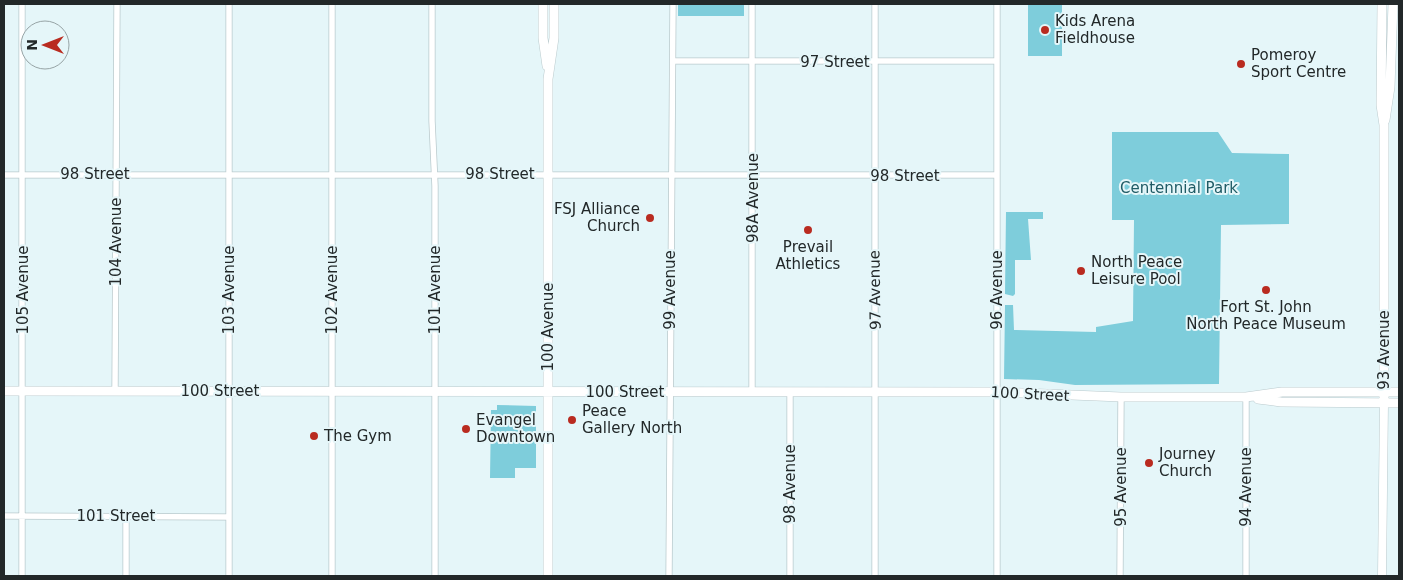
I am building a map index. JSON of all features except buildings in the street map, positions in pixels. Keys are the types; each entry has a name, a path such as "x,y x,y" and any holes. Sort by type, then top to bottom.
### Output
{"main road":[{"name":"100 Avenue","path":"543,4 543,38 548,78 548,576"},
{"name":"100 Avenue","path":"548,78 554,38 554,4"},
{"name":"93 Avenue","path":"1382,4 1381,105 1384,125 1384,403"},
{"name":"93 Avenue","path":"1384,125 1390,87 1393,4"},
{"name":"100 Street","path":"4,391 997,392 1121,397 1246,397 1282,392 1399,392"},
{"name":"100 Street","path":"1246,397 1281,402 1399,404"}],"street":[{"name":"105 Avenue","path":"22,4 22,576"},
{"name":"104 Avenue","path":"116,391 117,4"},
{"name":"103 Avenue","path":"229,4 229,576"},
{"name":"102 Avenue","path":"332,4 332,576"},
{"name":"101 Avenue","path":"432,4 435,576"},
{"name":"99 Avenue","path":"669,576 673,4"},
{"name":"98A Avenue","path":"752,4 752,392"},
{"name":"97 Avenue","path":"874,576 876,4"},
{"name":"96 Avenue","path":"997,4 997,576"},
{"name":"97 Street","path":"674,61 997,61"},
{"name":"98 Street","path":"4,175 997,175"},
{"name":"98 Avenue","path":"790,392 790,576"},
{"name":"95 Avenue","path":"1120,576 1121,397"},
{"name":"94 Avenue","path":"1246,397 1246,576"},
{"name":"93 Avenue","path":"1382,576 1384,403"},
{"name":"101 Street","path":"4,516 229,517"},
{"path":"126,516 126,576"}],"green space":[{"path":"678,4 744,4 744,16 678,16"},
{"name":"Kids Arena Fieldhouse","path":"1028,4 1062,4 1062,56 1028,56"},
{"name":"Centennial Park","path":"1112,132 1218,132 1232,153 1289,154 1289,224 1221,225 1219,384 1075,385 1039,380 1004,379 1005,305 1013,305 1014,330 1096,332 1096,327 1133,321 1134,220 1112,220"},
{"path":"1006,212 1043,212 1043,219 1028,219 1031,260 1015,260 1015,294 1013,296 1005,294"},
{"path":"497,405 536,406 536,468 515,468 515,478 490,478 491,410 497,410"}],"place":[{"name":"Kids Arena Fieldhouse","path":"1045,30"},
{"name":"Pomeroy Sport Centre","path":"1241,64"},
{"name":"FSJ Alliance Church","path":"650,218"},
{"name":"Prevail Athletics","path":"808,230"},
{"name":"North Peace Leisure Pool","path":"1081,271"},
{"name":"Fort St. John North Peace Museum","path":"1266,290"},
{"name":"Peace Gallery North","path":"572,420"},
{"name":"Evangel Downtown","path":"466,429"},
{"name":"The Gym","path":"314,436"},
{"name":"Journey Church","path":"1149,463"}]}
